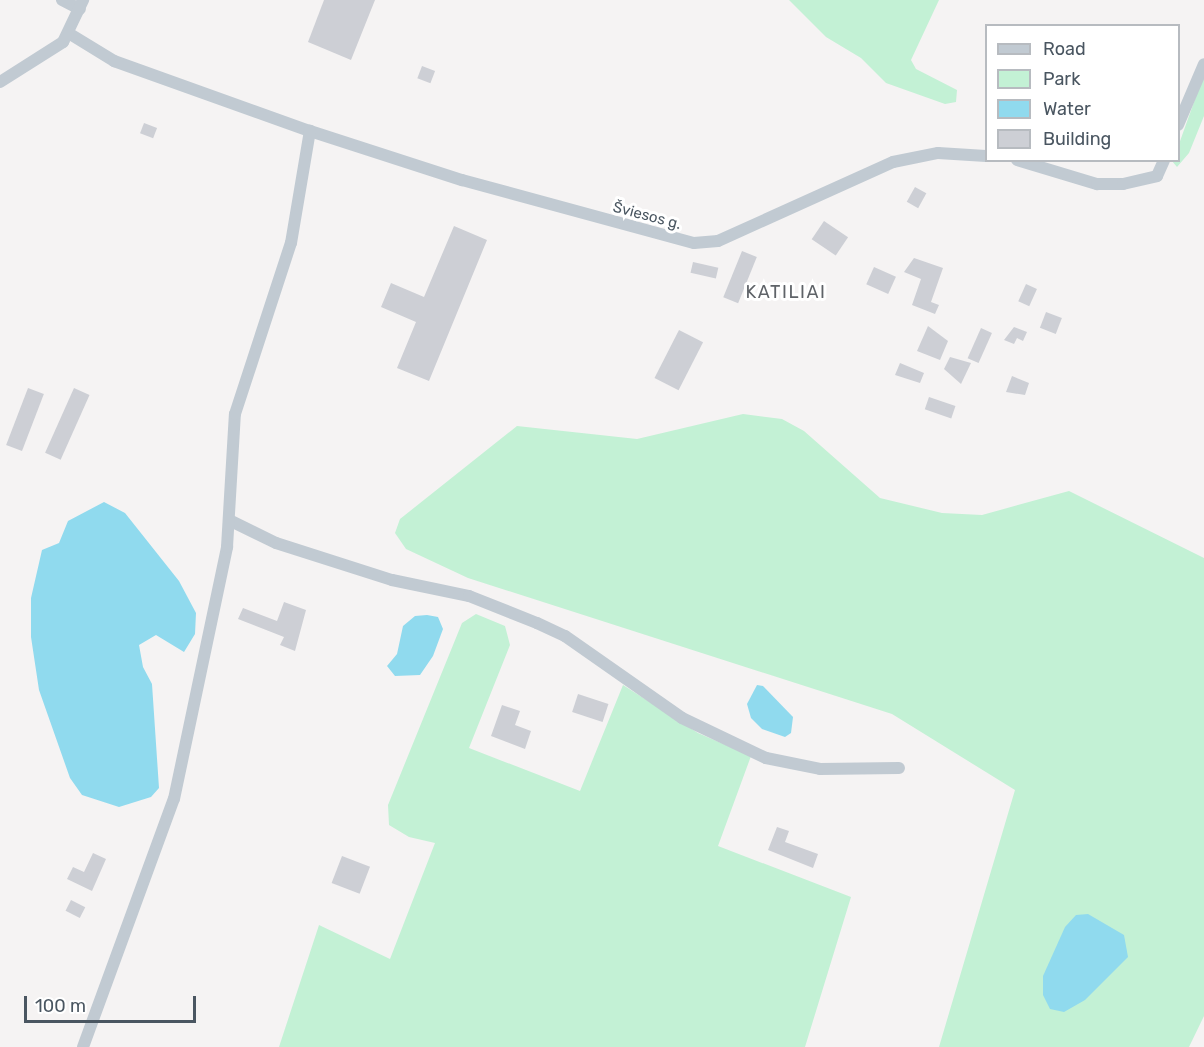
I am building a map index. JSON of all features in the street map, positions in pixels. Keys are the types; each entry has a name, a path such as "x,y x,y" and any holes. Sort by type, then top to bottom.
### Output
{"street":[{"path":"0,82 51,53 70,34 81,5 62,0"},
{"name":"Šviesos g.","path":"70,34 114,61 310,131 462,180 693,243 718,241 893,162 938,153 985,156"},
{"path":"1180,123 1204,64"},
{"path":"83,1047 174,799 224,569 235,414 291,243 310,131"},
{"path":"1024,162 1097,184 1123,184 1157,176 1163,162"},
{"path":"229,520 276,543 392,580 470,596 537,623 565,636 682,718 766,758 820,769 866,772 899,768"}],"green space":[{"path":"789,0 939,0 911,60 916,69 957,90 956,102 945,104 886,83 861,58 826,37"},
{"path":"1204,74 1204,116 1189,153 1177,167 1173,162 1180,162 1180,141"},
{"path":"743,414 782,419 804,431 880,498 942,513 982,515 1069,491 1204,558 1204,1016 1189,1047 939,1047 1015,790 892,714 468,578 406,549 395,533 400,519 517,426 637,439"},
{"path":"476,614 505,626 510,645 469,748 580,791 623,685 698,733 751,756 718,846 851,897 805,1047 279,1047 319,925 390,959 435,843 409,837 389,825 388,805 462,623"}],"water":[{"path":"104,502 125,513 179,581 196,613 195,634 184,652 156,635 139,645 143,667 152,684 159,788 151,797 119,807 82,795 70,778 39,690 31,637 31,598 42,550 59,543 68,521"},
{"path":"415,616 438,617 443,629 433,656 420,675 395,676 387,666 397,654 403,626"},
{"path":"757,685 763,686 793,717 791,733 785,737 762,729 751,718 747,704"},
{"path":"1088,914 1124,935 1128,957 1085,1000 1064,1012 1050,1009 1043,995 1043,976 1065,927 1076,915"}],"building":[{"path":"324,0 375,0 351,60 308,42"},
{"path":"422,66 435,71 430,83 417,78"},
{"path":"144,123 157,128 153,138 140,133"},
{"path":"915,187 926,193 918,208 907,202"},
{"path":"824,221 848,237 836,255 812,239"},
{"path":"454,226 487,240 429,381 397,368 416,322 381,307 391,283 424,297"},
{"path":"742,251 757,257 738,303 723,297"},
{"path":"914,258 943,268 931,302 939,305 935,314 912,305 921,279 904,272"},
{"path":"693,262 718,268 716,279 691,273"},
{"path":"874,267 896,277 888,294 866,284"},
{"path":"1026,284 1037,289 1029,306 1018,301"},
{"path":"1046,312 1062,318 1056,334 1040,328"},
{"path":"928,326 948,341 940,360 917,351"},
{"path":"1014,327 1027,332 1023,341 1017,338 1014,344 1004,340"},
{"path":"981,328 992,333 979,363 968,358"},
{"path":"679,330 703,342 679,390 654,378"},
{"path":"950,357 971,363 961,384 944,369"},
{"path":"900,363 924,373 920,383 895,375"},
{"path":"1012,376 1029,383 1025,395 1006,392"},
{"path":"28,388 44,394 22,451 6,445"},
{"path":"74,388 90,395 61,460 45,453"},
{"path":"929,397 955,406 951,418 925,409"},
{"path":"284,602 306,610 295,651 280,645 284,637 238,619 243,608 277,621"},
{"path":"578,694 608,704 603,722 572,712"},
{"path":"502,705 520,711 515,725 531,731 525,749 491,736"},
{"path":"777,827 789,831 785,842 818,854 813,868 768,850"},
{"path":"93,853 106,859 92,891 67,879 73,867 84,872"},
{"path":"342,856 370,867 360,894 332,883"},
{"path":"71,900 85,907 80,918 66,911"}],"district":[{"name":"KATILIAI","path":"786,292"}]}
